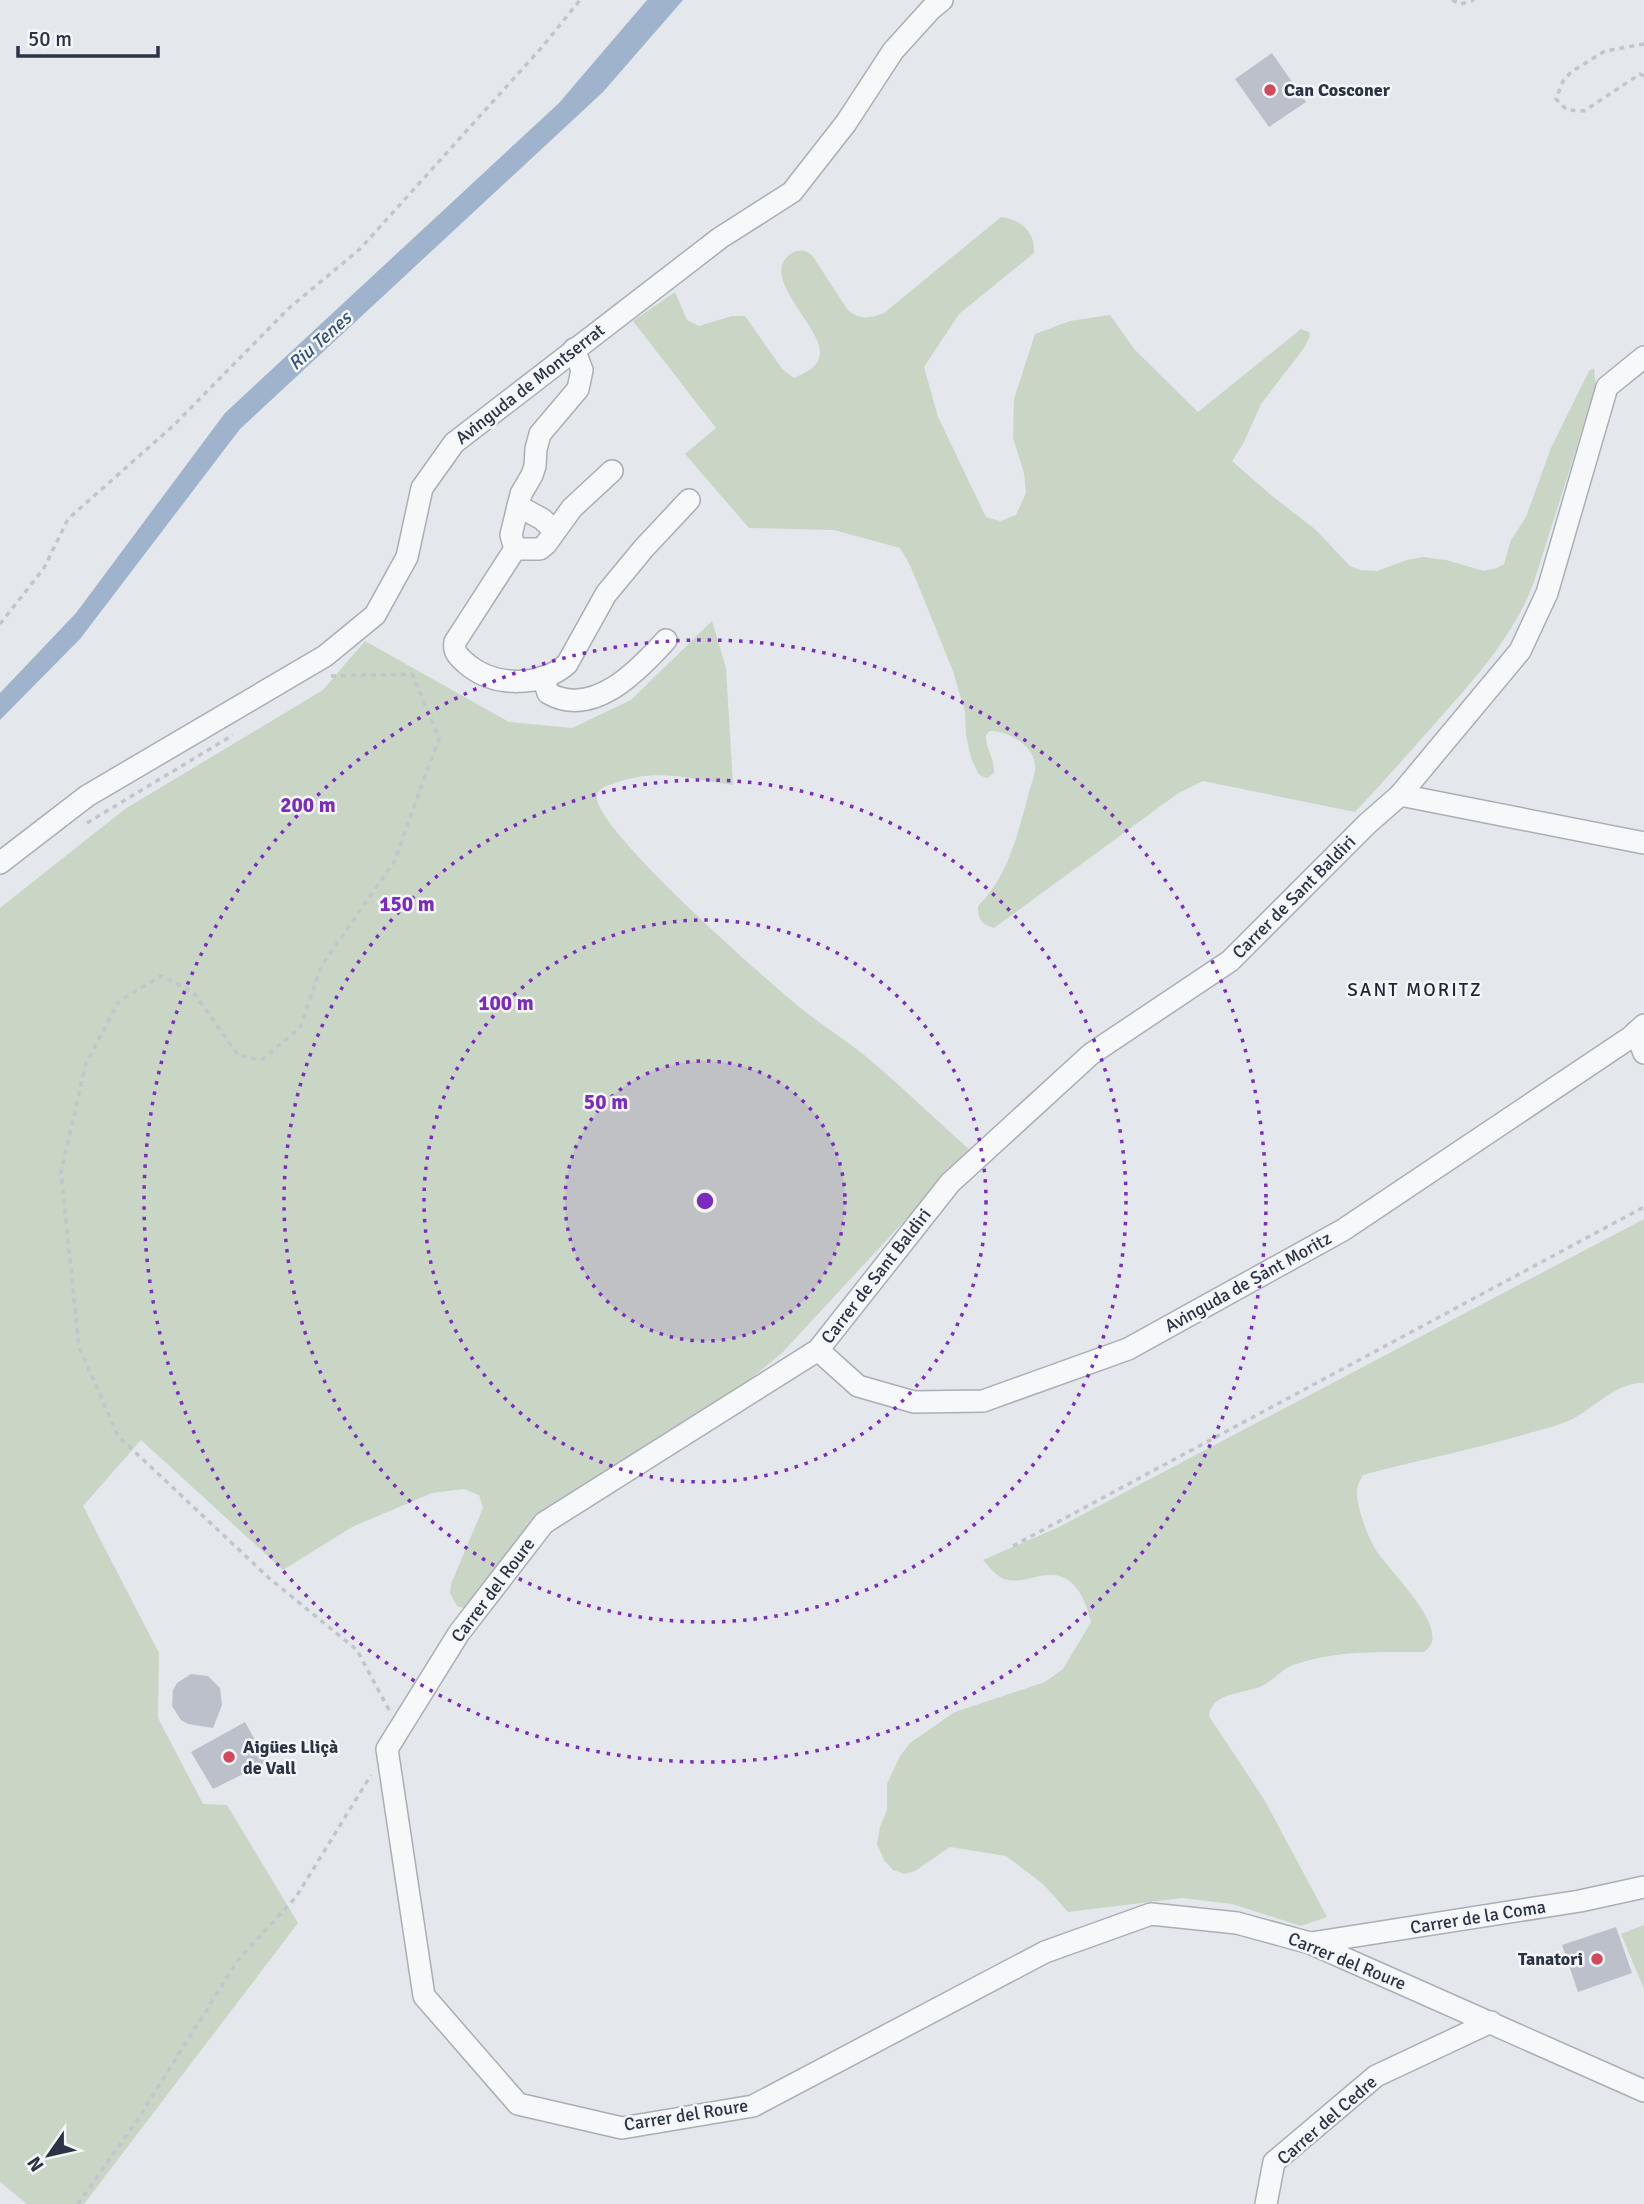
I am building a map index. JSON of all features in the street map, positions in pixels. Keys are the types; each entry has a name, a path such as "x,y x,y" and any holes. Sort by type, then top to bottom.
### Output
{"street":[{"name":"Avinguda de Montserrat","path":"0,863 87,796 325,656 374,615 407,557 422,488 454,443 720,238 793,192 846,123 893,51 942,0"},
{"path":"574,349 582,370 578,389 540,434 533,475 521,494 511,534 515,549 454,647 460,659 473,669 506,681 520,682 559,672 567,664 606,594 689,500"},
{"name":"Carrer de Sant Baldiri","path":"818,1350 950,1183 1091,1054 1230,961 1367,824 1400,795 1520,650 1547,593 1608,387 1644,357"},
{"path":"515,549 540,549 572,508 611,471"},
{"path":"518,506 536,515 555,531"},
{"path":"543,677 548,693 557,698 574,700 598,696 641,667 666,640"},
{"path":"1400,795 1644,843"},
{"path":"1640,1029 1644,1053"},
{"name":"Avinguda de Sant Moritz","path":"818,1350 858,1386 914,1402 983,1401 1128,1349 1343,1230 1640,1029"},
{"name":"Carrer del Roure","path":"818,1350 544,1523 459,1633 387,1749 424,1996 518,2104 622,2128 753,2106 1045,1952 1151,1914 1237,1923 1310,1943 1644,2091"},
{"name":"Carrer de la Coma","path":"1310,1943 1580,1902 1644,1887"},
{"name":"Carrer del Cedre","path":"1266,2204 1273,2162 1376,2076 1491,2022"}],"path":[{"path":"0,624 44,568 68,519 174,425 288,309 360,249 534,56 580,0"},
{"path":"1451,0 1461,4 1474,0"},
{"path":"1644,44 1605,51 1571,72 1563,81 1556,99 1567,110 1584,111 1640,74 1644,76"},
{"path":"340,669 331,676 412,674 439,738 394,862 322,965 300,1028 261,1060 238,1055 193,992 161,976 119,1001 86,1063 61,1172 79,1347 118,1436 269,1578 358,1650 399,1730"},
{"path":"78,828 242,730"},
{"path":"1013,1546 1644,1207"},
{"path":"78,2204 136,2122 238,1961 296,1897 387,1749"}],"green space":[{"path":"1001,217 1026,228 1032,239 1034,253 959,314 924,367 938,417 986,517 1000,521 1016,515 1026,493 1024,473 1013,438 1014,399 1035,334 1070,321 1110,315 1135,350 1198,412 1301,329 1309,332 1310,336 1304,348 1261,404 1232,461 1316,530 1350,566 1360,570 1377,571 1422,557 1446,560 1484,571 1504,564 1511,540 1526,517 1551,448 1589,371 1594,368 1596,386 1534,582 1517,618 1472,681 1355,812 1203,781 1177,794 994,928 981,920 978,906 998,881 1016,838 1035,771 1030,752 1011,736 990,731 986,740 994,773 987,778 979,775 971,758 965,712 953,671 910,565 900,548 834,530 749,528 685,454 716,428 633,321 675,292 687,320 699,326 732,316 745,316 783,370 794,378 814,366 820,353 818,342 793,301 781,274 783,263 792,253 803,251 812,255 851,313 860,317 874,316 884,313"},
{"path":"712,621 726,668 733,785 658,775 628,779 600,790 597,795 602,812 651,870 723,939 803,1010 863,1054 970,1150 782,1353 728,1397 535,1515 471,1602 463,1608 457,1606 450,1593 451,1584 483,1508 479,1495 464,1489 432,1493 352,1527 283,1570 141,1440 83,1506 159,1653 158,1718 203,1804 227,1805 298,1923 84,2204 27,2204 0,2182 0,908 125,809 323,690 365,641 509,722 572,728 631,700"},
{"path":"1644,1219 1644,1383 1624,1387 1557,1425 1363,1475 1360,1480 1358,1502 1368,1533 1378,1553 1413,1597 1429,1623 1432,1634 1429,1647 1424,1652 1358,1653 1309,1660 1289,1667 1262,1686 1222,1698 1211,1708 1209,1716 1265,1801 1327,1917 1301,1926 1232,1904 1182,1898 1068,1912 1043,1884 1006,1856 950,1847 915,1871 905,1874 893,1870 884,1860 877,1844 887,1810 887,1784 900,1756 910,1743 955,1712 1045,1682 1063,1669 1091,1622 1079,1591 1067,1580 1052,1575 1008,1580 997,1575 983,1560 1057,1528"},
{"path":"1644,1925 1644,1989 1621,1934"}],"water":[{"name":"Riu Tenes","path":"647,0 683,0 603,92 240,429 80,639 0,720 0,693 76,613 225,413 559,103"}],"building":[{"name":"Can Cosconer","path":"1272,53 1306,102 1269,127 1235,79"},
{"path":"191,1674 208,1676 220,1688 222,1705 213,1728 188,1724 181,1720 172,1706 173,1690 177,1683"},
{"name":"Aigües Lliçà de Vall","path":"245,1722 267,1762 213,1789 191,1752"},
{"name":"Tanatori","path":"1616,1927 1632,1973 1578,1992 1562,1945"}],"place":[{"name":"Can Cosconer","path":"1270,90"},
{"name":"Aigües Lliçà de Vall","path":"229,1757"},
{"name":"Tanatori","path":"1597,1959"}],"district":[{"name":"SANT MORITZ","path":"1415,990"}]}
